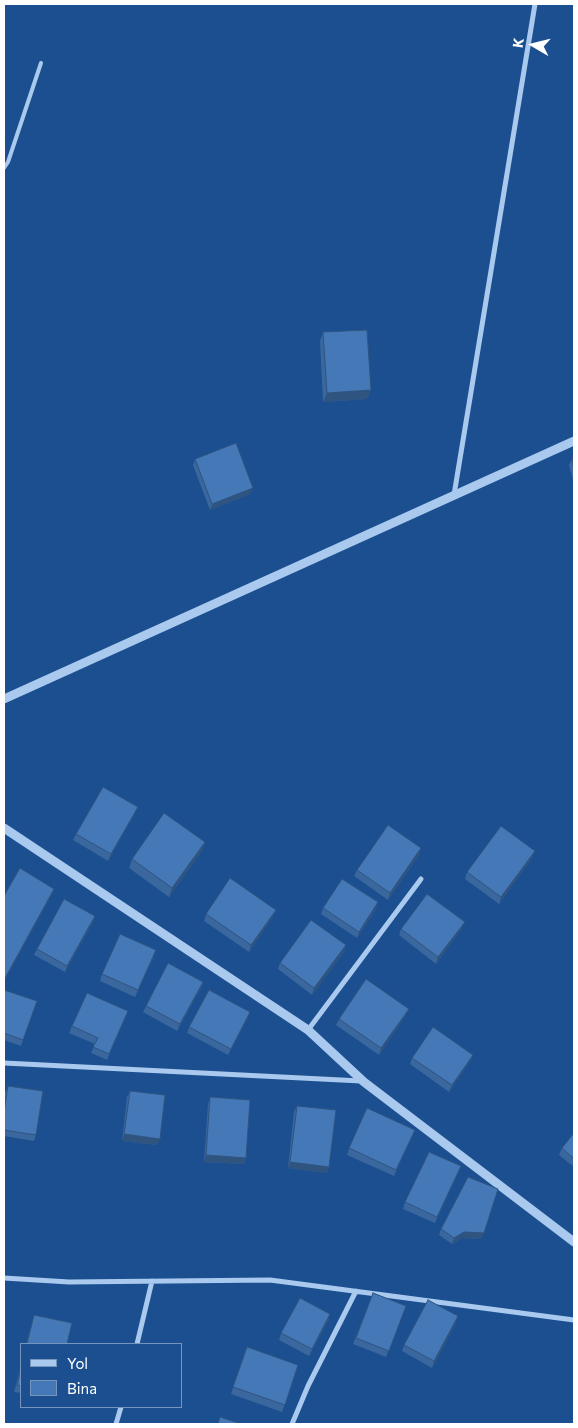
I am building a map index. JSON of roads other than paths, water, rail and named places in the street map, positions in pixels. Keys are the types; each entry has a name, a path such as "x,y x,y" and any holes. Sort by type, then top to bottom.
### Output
{"street":[{"path":"454,496 534,4"},
{"path":"4,699 574,441"},
{"path":"4,828 308,1030 364,1082 574,1242"},
{"path":"308,1030 421,879"},
{"path":"4,1062 364,1082"},
{"path":"4,1278 69,1282 270,1280 574,1320"},
{"path":"137,1343 152,1281"},
{"path":"292,1424 308,1386 356,1291"},
{"path":"116,1424 121,1408"}],"lane":[{"path":"4,168 8,162 41,63"}]}
